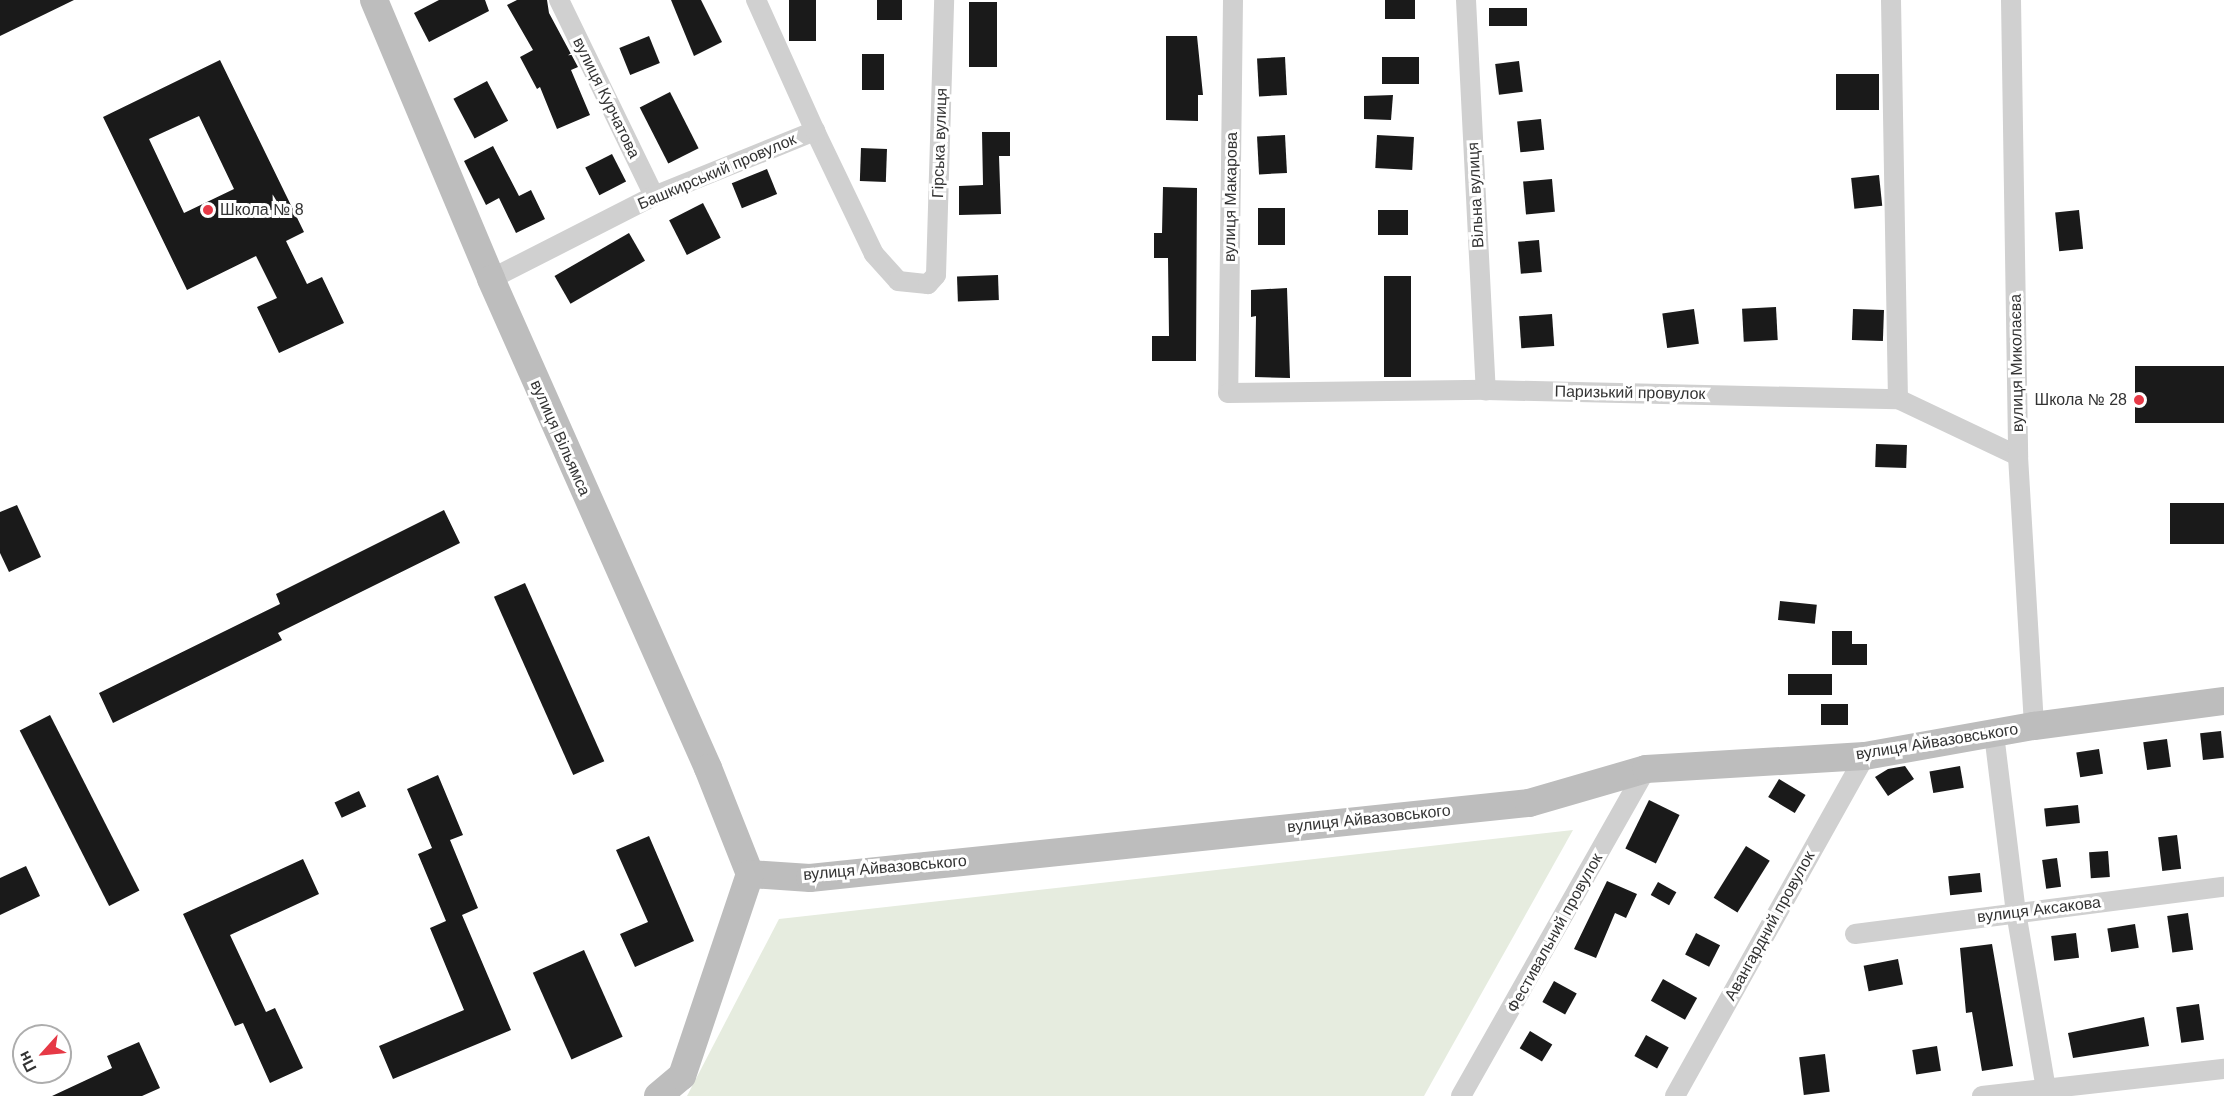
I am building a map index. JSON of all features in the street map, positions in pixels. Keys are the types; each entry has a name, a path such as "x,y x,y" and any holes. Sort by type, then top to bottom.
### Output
{"street":[{"name":"вулиця Курчатова","path":"559,0 654,196"},
{"name":"Башкирський провулок","path":"491,279 654,196 815,131 756,0"},
{"name":"Гірська вулиця","path":"815,131 874,254 898,281 928,284 936,275 944,0"},
{"name":"вулиця Макарова","path":"1228,393 1233,0"},
{"name":"Вільна вулиця","path":"1466,0 1486,390"},
{"path":"1891,0 1898,399"},
{"name":"вулиця Миколаєва","path":"2011,0 2018,456 2034,726"},
{"name":"вулиця Вільямса","path":"376,1 491,279 708,768 750,874"},
{"name":"Паризький провулок","path":"1228,393 1486,390 1898,399 2018,456"},
{"name":"вулиця Айвазовського","path":"750,874 810,878 1529,803 1646,769 1865,756 2034,726 2224,701"},
{"path":"1994,734 2016,912 2047,1093"},
{"name":"Авангардний провулок","path":"1675,1096 1865,756"},
{"name":"Фестивальний провулок","path":"1461,1096 1646,769"},
{"path":"658,1096 682,1076 750,874"},
{"name":"вулиця Аксакова","path":"1855,934 2224,887"},
{"path":"1982,1096 2047,1093 2224,1069"}],"shaded area":[{"path":"1573,830 1424,1096 687,1096 779,919"}],"building":[{"path":"0,0 74,0 0,36"},
{"path":"439,0 485,0 489,11 429,42 414,13"},
{"path":"517,0 547,0 549,13 578,67 571,70 590,115 557,129 540,87 537,89 520,57 533,50 507,5"},
{"path":"671,0 701,0 722,42 694,56"},
{"path":"789,0 816,0 816,41 789,41"},
{"path":"877,0 902,0 902,20 877,20"},
{"path":"1385,0 1415,0 1415,19 1385,19"},
{"path":"969,2 997,2 997,67 969,67"},
{"path":"1489,8 1527,8 1527,26 1489,26"},
{"path":"649,36 660,63 630,75 619,48"},
{"path":"1166,36 1197,36 1203,95 1198,95 1198,121 1166,120"},
{"path":"862,54 884,54 884,90 862,90"},
{"path":"1285,57 1287,95 1259,96 1257,58"},
{"path":"1382,57 1419,57 1419,84 1382,84"},
{"path":"220,60 304,232 286,241 307,284 322,277 344,323 279,353 257,307 277,298 256,256 187,290 103,117","holes":["199,116 234,189 184,213 149,139"]},
{"path":"1519,61 1523,92 1499,95 1495,64"},
{"path":"1836,74 1879,74 1879,110 1836,110"},
{"path":"487,81 508,121 475,139 453,99"},
{"path":"670,92 699,148 668,164 640,107"},
{"path":"1393,95 1391,120 1364,119 1364,96"},
{"path":"1541,119 1544,150 1520,152 1517,122"},
{"path":"982,132 1010,132 1010,156 999,156 1001,214 959,215 959,186 983,185"},
{"path":"1285,135 1287,173 1259,174 1257,136"},
{"path":"1377,135 1414,137 1412,170 1375,168"},
{"path":"493,146 519,196 531,190 545,219 516,233 499,198 486,205 464,161"},
{"path":"861,148 887,149 886,182 860,181"},
{"path":"612,154 626,182 599,195 585,168"},
{"path":"767,169 777,194 742,208 732,183"},
{"path":"1879,175 1882,206 1854,209 1851,178"},
{"path":"1552,179 1555,212 1526,214 1523,182"},
{"path":"1163,187 1197,188 1196,361 1152,361 1152,336 1169,336 1168,258 1154,258 1154,233 1162,233"},
{"path":"703,203 721,238 687,255 669,220"},
{"path":"1258,208 1285,208 1285,245 1258,245"},
{"path":"1378,210 1408,210 1408,235 1378,235"},
{"path":"2079,210 2083,249 2059,251 2055,213"},
{"path":"629,233 645,261 571,304 555,276"},
{"path":"1539,240 1542,272 1521,274 1518,242"},
{"path":"998,275 999,300 958,301 957,276"},
{"path":"1384,276 1411,276 1411,377 1384,377"},
{"path":"1287,288 1290,378 1255,377 1256,316 1251,317 1251,290"},
{"path":"1776,307 1778,340 1744,342 1742,309"},
{"path":"1694,309 1699,344 1667,348 1662,313"},
{"path":"1853,309 1884,310 1883,341 1852,340"},
{"path":"1552,314 1554,346 1521,348 1519,316"},
{"path":"2135,366 2224,366 2224,423 2135,423"},
{"path":"1876,444 1907,445 1906,468 1875,467"},
{"path":"2170,503 2224,503 2224,544 2170,544"},
{"path":"17,505 41,557 9,572 0,553 0,512"},
{"path":"444,510 460,543 278,633 282,640 113,723 99,693 280,604 276,594"},
{"path":"525,583 604,761 573,775 494,597"},
{"path":"1780,601 1817,605 1815,624 1778,620"},
{"path":"1832,631 1852,631 1852,644 1867,644 1867,665 1832,665"},
{"path":"1788,674 1832,674 1832,695 1788,695"},
{"path":"1821,704 1848,704 1848,725 1821,725"},
{"path":"50,715 139,891 109,906 20,730"},
{"path":"2221,731 2224,758 2203,760 2200,733"},
{"path":"2167,739 2171,767 2147,770 2143,742"},
{"path":"2099,749 2103,774 2080,777 2076,753"},
{"path":"1905,766 1914,779 1888,796 1875,777 1888,769"},
{"path":"1960,766 1964,788 1933,793 1929,771"},
{"path":"438,775 463,835 450,840 478,908 462,915 511,1030 393,1079 379,1046 464,1010 430,928 446,921 418,854 432,848 407,789"},
{"path":"1779,779 1806,795 1795,813 1768,797"},
{"path":"359,791 366,806 342,818 335,802"},
{"path":"1649,800 1680,815 1656,863 1625,849"},
{"path":"2078,805 2080,823 2046,826 2044,809"},
{"path":"2177,835 2181,869 2162,871 2158,837"},
{"path":"649,836 694,941 635,967 620,934 648,922 616,850"},
{"path":"1746,846 1770,861 1737,913 1714,898"},
{"path":"2108,851 2110,877 2091,878 2089,852"},
{"path":"2057,858 2061,887 2046,889 2042,860"},
{"path":"303,859 319,894 230,935 266,1012 275,1008 303,1068 270,1083 243,1023 235,1026 183,914"},
{"path":"26,866 40,896 0,915 0,878"},
{"path":"1980,873 1982,892 1950,895 1948,876"},
{"path":"1607,881 1637,894 1626,918 1615,913 1596,958 1574,949"},
{"path":"1658,882 1676,892 1669,905 1651,895"},
{"path":"2188,913 2193,950 2172,953 2167,916"},
{"path":"2135,924 2139,948 2111,952 2107,928"},
{"path":"1696,933 1720,945 1709,967 1685,954"},
{"path":"2076,933 2079,958 2054,961 2051,936"},
{"path":"1992,944 2013,1066 1982,1071 1972,1012 1966,1013 1960,948"},
{"path":"584,950 623,1037 571,1060 533,973"},
{"path":"1898,959 1903,985 1869,991 1864,966"},
{"path":"1663,979 1697,998 1685,1020 1651,1001"},
{"path":"1554,981 1577,994 1565,1015 1542,1002"},
{"path":"2199,1004 2204,1040 2181,1043 2176,1007"},
{"path":"2144,1017 2149,1046 2073,1058 2068,1033"},
{"path":"1530,1031 1552,1044 1542,1062 1520,1048"},
{"path":"1646,1035 1669,1048 1657,1069 1634,1056"},
{"path":"139,1042 160,1088 142,1096 52,1096 112,1068 107,1056"},
{"path":"1937,1046 1941,1071 1916,1075 1912,1050"},
{"path":"1825,1054 1830,1092 1804,1095 1799,1057"}],"place":[{"name":"Школа № 8","path":"208,210"},
{"name":"Школа № 28","path":"2139,400"}]}
